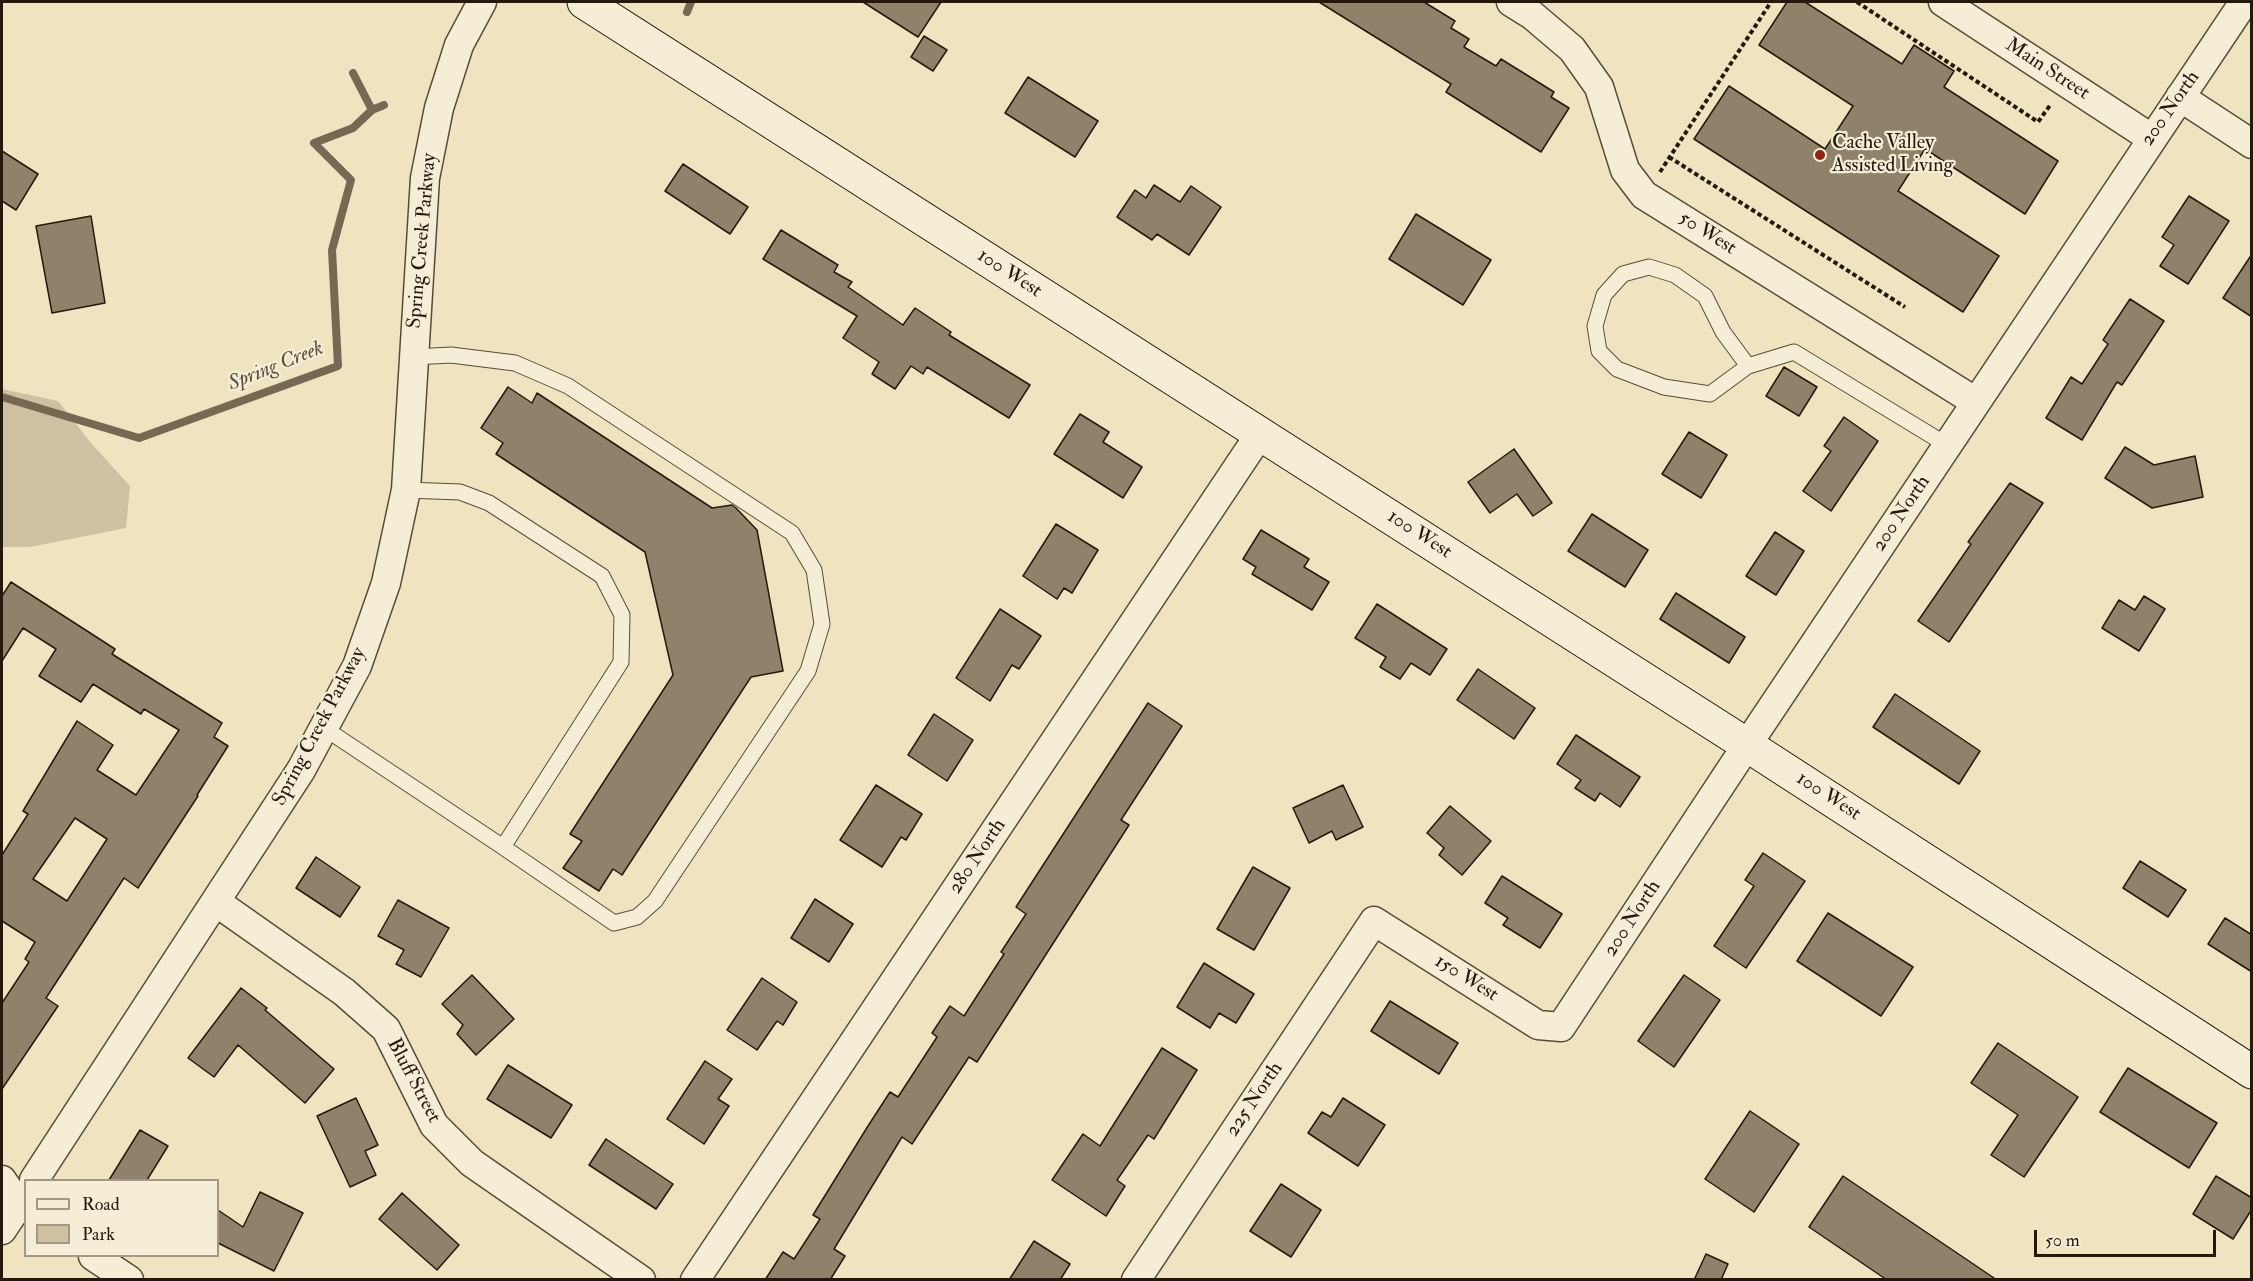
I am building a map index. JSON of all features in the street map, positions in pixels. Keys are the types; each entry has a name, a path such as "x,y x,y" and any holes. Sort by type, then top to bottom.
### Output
{"street":[{"name":"Spring Creek Parkway","path":"34,1179 301,770 357,666 386,584 406,490 425,178 438,108 459,45 482,2"},
{"name":"100 West","path":"584,2 1747,744 2252,1072"},
{"name":"Main Street","path":"1942,2 2151,138"},
{"name":"200 North","path":"1561,1027 1747,744 2244,2"},
{"name":"50 West","path":"1528,6 1572,49 1599,87 1625,170 1644,195 1976,402"},
{"path":"2180,97 2252,144"},
{"name":"280 North","path":"695,1280 1260,434"},
{"name":"Bluff Street","path":"216,903 344,992 386,1029 434,1125 472,1163 641,1280"},
{"name":"150 West","path":"1374,921 1538,1025 1561,1027"},
{"name":"225 North","path":"1136,1280 1374,921"},
{"path":"2,1180 18,1203 2,1230"},
{"path":"94,1257 129,1280"}],"lane":[{"path":"1748,366 1724,332 1705,296 1676,276 1649,267 1623,274 1604,295 1595,326 1599,351 1617,369 1664,387 1710,394 1748,366 1794,352 1947,445"},
{"path":"324,728 614,923 637,917 655,901 808,671 822,624 814,570 792,533 568,386 515,363 451,355 413,357"},
{"path":"406,490 460,492 489,503 602,576 622,615 621,662 503,847"}],"path":[{"path":"1657,176 1771,2"},
{"path":"1857,2 2038,122 2050,103 2060,109"},
{"path":"1669,158 1905,307"}],"green space":[{"path":"2,389 58,401 91,443 130,486 126,528 30,547 2,547"}],"building":[{"path":"863,2 941,2 918,37"},
{"path":"1319,2 1424,2 1455,21 1451,28 1469,39 1464,47 1496,66 1501,59 1554,92 1551,97 1569,108 1541,152 1446,92 1451,84"},
{"name":"Cache Valley Assisted Living","path":"1787,2 1805,2 1902,64 1914,45 1954,71 1944,87 2058,161 2025,214 1925,149 1898,191 1999,256 1963,312 1694,139 1729,86 1825,149 1853,106 1759,45"},
{"path":"924,36 947,50 933,71 911,57"},
{"path":"1028,77 1098,121 1075,157 1005,113"},
{"path":"2,151 38,174 16,210 2,201"},
{"path":"683,164 748,207 730,234 665,191"},
{"path":"1154,185 1180,202 1191,186 1221,207 1189,255 1157,234 1152,240 1117,217 1135,190 1146,198"},
{"path":"2189,196 2229,221 2188,284 2160,266 2174,245 2162,237"},
{"path":"1416,214 1491,260 1463,305 1389,259"},
{"path":"91,216 105,303 52,313 36,226"},
{"path":"781,230 838,265 834,272 852,282 848,287 903,325 915,308 951,332 949,335 1030,385 1009,418 927,367 923,374 911,366 895,389 872,374 879,362 843,338 857,316 763,259"},
{"path":"2252,254 2252,317 2223,298"},
{"path":"2130,299 2164,321 2122,385 2117,382 2082,440 2046,418 2071,377 2082,384 2108,344 2103,340"},
{"path":"1784,367 1817,387 1799,416 1766,396"},
{"path":"508,387 532,403 537,393 712,508 732,505 736,508 757,530 783,671 751,677 622,875 613,869 599,891 563,868 582,841 570,834 673,675 645,552 496,454 503,443 481,428"},
{"path":"1080,414 1109,432 1103,442 1142,467 1123,498 1054,454"},
{"path":"1844,417 1878,441 1831,511 1803,491 1831,451 1824,446"},
{"path":"1689,432 1727,455 1701,498 1662,474"},
{"path":"2125,447 2154,465 2195,456 2203,497 2152,508 2105,478"},
{"path":"1514,449 1552,503 1533,516 1517,494 1490,513 1468,482"},
{"path":"2010,483 2043,503 1949,642 1918,621 1971,544 1968,542"},
{"path":"1592,514 1648,550 1625,587 1568,551"},
{"path":"1056,524 1098,550 1072,593 1064,588 1057,599 1023,576"},
{"path":"1261,530 1309,559 1304,567 1329,582 1312,610 1252,574 1256,567 1243,559"},
{"path":"1775,532 1804,551 1776,595 1746,576"},
{"path":"11,582 115,649 112,654 222,723 214,737 228,746 138,888 124,878 46,998 58,1006 2,1089 2,1003 29,962 25,959 35,942 2,921 2,855 28,814 23,811 77,721 113,745 97,770 136,795 179,730 144,709 141,714 93,684 81,702 39,676 56,649 23,628 2,661 2,596","holes":["75,818 107,839 67,901 33,879"]},
{"path":"1676,593 1745,637 1729,663 1660,619"},
{"path":"2144,596 2165,609 2139,651 2102,628 2119,600 2135,610"},
{"path":"1377,604 1447,649 1430,675 1411,663 1400,679 1380,667 1386,657 1355,638"},
{"path":"1000,609 1041,636 1019,669 1012,665 990,701 956,678"},
{"path":"1478,669 1535,708 1514,739 1457,700"},
{"path":"1895,694 1980,751 1959,784 1873,727"},
{"path":"1148,703 1182,726 1121,820 1129,825 977,1062 969,1057 912,1144 902,1137 834,1249 845,1256 830,1280 765,1280 783,1252 794,1259 820,1219 813,1215 890,1092 898,1097 937,1037 932,1033 950,1006 964,1016 1004,954 1001,952 1026,914 1016,907"},
{"path":"934,714 973,740 947,781 908,755"},
{"path":"1576,735 1640,777 1620,807 1600,793 1595,801 1575,788 1581,780 1557,764"},
{"path":"876,785 922,814 906,840 901,837 882,867 840,840"},
{"path":"1343,785 1363,827 1336,840 1332,831 1309,843 1293,808"},
{"path":"1450,806 1491,841 1462,875 1439,855 1444,848 1427,833"},
{"path":"1763,853 1805,881 1746,968 1714,946 1754,886 1745,880"},
{"path":"316,857 360,887 340,917 296,888"},
{"path":"2140,861 2186,890 2168,917 2123,888"},
{"path":"1253,867 1290,888 1254,950 1217,929"},
{"path":"1502,876 1562,914 1540,948 1503,925 1508,918 1485,903"},
{"path":"815,899 853,924 829,962 791,938"},
{"path":"398,900 449,928 421,977 396,964 404,950 378,936"},
{"path":"1828,913 1913,967 1881,1016 1797,961"},
{"path":"2225,918 2252,935 2252,972 2208,944"},
{"path":"1204,963 1254,994 1236,1023 1219,1013 1210,1028 1177,1007"},
{"path":"472,975 514,1019 476,1055 457,1034 463,1025 442,1004"},
{"path":"1684,975 1720,1000 1674,1067 1638,1041"},
{"path":"762,978 797,1002 783,1025 777,1021 757,1050 727,1030"},
{"path":"241,988 267,1008 265,1010 334,1069 305,1103 238,1045 214,1077 188,1058"},
{"path":"1390,1001 1458,1043 1439,1074 1371,1031"},
{"path":"1998,1043 2078,1097 2024,1177 1991,1155 2018,1115 1971,1083"},
{"path":"1162,1048 1197,1070 1154,1139 1148,1135 1117,1180 1125,1186 1106,1216 1052,1180 1083,1134 1100,1146"},
{"path":"705,1061 732,1079 718,1099 729,1106 704,1144 667,1119"},
{"path":"508,1065 572,1105 551,1138 487,1099"},
{"path":"2128,1068 2217,1123 2189,1168 2100,1112"},
{"path":"356,1098 378,1145 365,1151 376,1175 350,1187 317,1116"},
{"path":"1343,1098 1385,1125 1358,1166 1308,1133 1322,1112 1331,1117"},
{"path":"1750,1111 1799,1144 1754,1212 1705,1179"},
{"path":"140,1130 168,1146 148,1179 110,1179"},
{"path":"606,1139 673,1184 656,1209 589,1165"},
{"path":"1843,1176 1997,1280 1887,1280 1809,1227"},
{"path":"2216,1176 2252,1198 2252,1209 2233,1239 2193,1214"},
{"path":"1281,1184 1321,1210 1291,1257 1250,1231"},
{"path":"260,1192 303,1213 274,1271 219,1244 219,1211 243,1227"},
{"path":"402,1193 459,1245 437,1270 379,1219"},
{"path":"1034,1241 1070,1264 1060,1280 1009,1280"},
{"path":"1706,1254 1728,1264 1721,1280 1694,1280"}],"waterway":[{"path":"687,12 691,2"},
{"name":"Spring Creek","path":"2,397 139,438 338,366 332,250 351,180 314,143 353,128 372,110 353,73"},
{"path":"372,110 384,105"}],"place":[{"name":"Cache Valley Assisted Living","path":"1820,155"}]}
